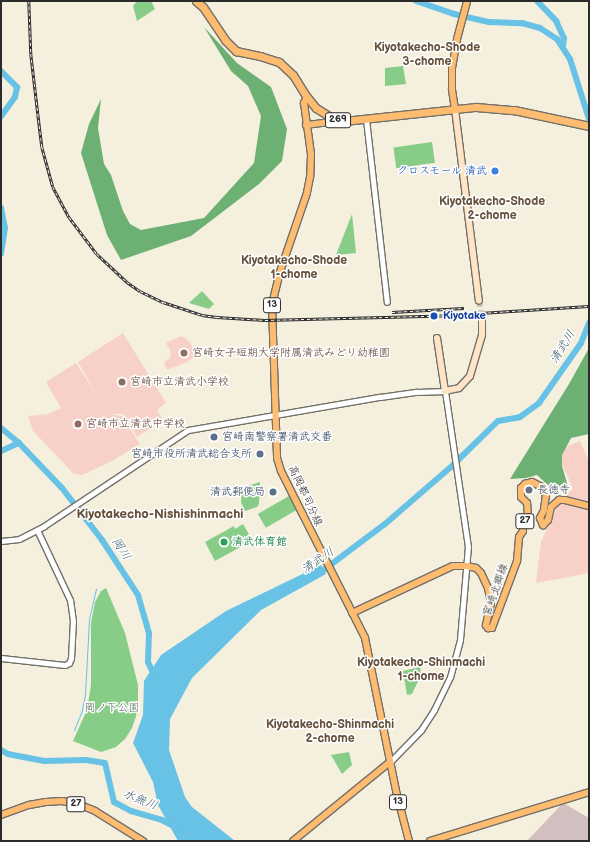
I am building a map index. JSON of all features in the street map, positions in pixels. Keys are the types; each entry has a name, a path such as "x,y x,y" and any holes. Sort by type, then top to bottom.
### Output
{"highway":[{"name":"269","path":"196,1 203,7 225,40 236,51 279,62 293,75 316,108 332,118 344,121 455,109 495,108 589,126"}],"main road":[{"path":"467,1 457,39 452,68 452,89 480,301"},
{"name":"高岡都司分線","path":"307,97 304,102 311,154 308,193 280,272 272,305 277,458 281,471 366,642 390,762 409,841"},
{"path":"306,125 344,121"},
{"path":"437,338 445,391 459,388 470,376 482,335 482,318"},
{"name":"宮崎北郷線","path":"467,566 476,568 481,573 488,588 490,603 486,625 490,629 495,624 497,613 517,561 519,537 523,531 523,524 528,516 527,503 521,497 521,488 525,484 532,482 542,487 546,495 544,510 540,518 543,525 546,524 548,520 551,507 559,500 589,506"},
{"path":"352,613 453,566 467,566"},
{"path":"293,841 390,762"},
{"path":"430,841 589,792"},
{"name":"27","path":"1,815 46,802 78,804 95,810 143,841"}],"street":[{"path":"366,119 387,302"},
{"path":"1,541 19,539 63,515 188,430 417,392 445,391 468,546 460,640 450,677 437,705 421,730 390,762"},
{"path":"1,658 65,665 69,663 71,658 73,621 70,600 37,530"}],"shaded area":[{"path":"123,333 166,403 157,410 163,420 137,437 124,414 108,414 122,416 140,444 112,461 82,475 74,474 33,431 28,416 48,414 61,408 46,382 76,363 97,395 78,362"},
{"name":"宮崎女子短期大学附属清武みどり幼稚園","path":"181,336 187,339 198,354 187,362 167,370 164,362 170,358 171,352 166,343"},
{"path":"580,441 589,462 589,573 536,583 541,542 559,503 573,488 556,451"},
{"path":"565,804 589,818 589,841 527,841 561,805"}],"green space":[{"path":"137,1 151,1 155,9 137,21 133,6"},
{"path":"204,27 237,63 271,87 287,129 282,161 259,184 191,236 121,260 107,235 81,153 89,124 101,99 98,128 104,164 111,175 123,211 130,224 141,230 204,218 254,163 261,116 248,86 231,71"},
{"path":"403,66 406,84 385,86 385,68"},
{"path":"432,142 435,163 396,168 393,147"},
{"path":"352,214 356,253 336,255"},
{"path":"202,291 214,304 209,309 189,303"},
{"path":"589,348 589,434 571,438 562,455 562,466 567,483 566,491 550,487 537,475 526,478 510,479 569,384"},
{"path":"260,482 259,504 257,507 245,511 241,502 242,490 248,486"},
{"path":"289,496 297,510 266,528 258,514"},
{"name":"清武体育館","path":"243,524 251,538 243,543 244,545 215,561 205,542 234,526 235,529"},
{"name":"岡ノ下公園","path":"106,588 125,633 138,685 138,702 132,728 125,739 116,747 101,752 73,741 87,710 91,685 91,623 95,602 101,591"},
{"path":"420,667 421,675 412,694 407,695 403,671"},
{"path":"349,752 352,765 342,774 331,755"}],"water":[{"path":"321,565 326,574 261,610 192,678 170,719 169,750 185,797 192,807 235,841 178,841 158,805 153,782 133,743 143,715 144,681 161,655 226,611"}],"waterway":[{"name":"清武川","path":"416,1 454,14 489,22 522,23 540,28 557,39 570,59 589,119"},
{"path":"537,1 556,21 564,38 563,46"},
{"name":"岡川","path":"1,71 17,87 15,97 1,116"},
{"name":"岡川","path":"1,208 5,228 1,254"},
{"name":"清武川","path":"317,575 385,524 452,466 498,421 520,417 539,403 581,343 589,323"},
{"name":"岡川","path":"1,428 19,443 62,488 102,540 138,595 149,633 148,662 154,675"},
{"path":"1,451 19,443"},
{"path":"74,730 82,710 85,694 89,619 96,589"},
{"name":"水無川","path":"1,750 8,754 44,761 86,760 105,763 114,802 131,811 162,820 175,827"}],"tunnel":[{"path":"479,301 482,318"}],"railway":[{"path":"29,1 31,54 42,147 53,187 69,217 97,254 127,282 140,291 163,302 202,315 265,320 434,316 589,306"},
{"path":"392,312 464,308"}],"place":[{"name":"クロスモール 清武","path":"495,171"},
{"name":"Kiyotake","path":"434,316"},
{"name":"宮崎女子短期大学附属清武みどり幼稚園","path":"184,353"},
{"name":"宮崎市立清武小学校","path":"122,382"},
{"name":"宮崎市立清武中学校","path":"78,424"},
{"name":"宮崎南警察署清武交番","path":"214,437"},
{"name":"宮崎市役所清武総合支所","path":"260,454"},
{"name":"長徳寺","path":"529,490"},
{"name":"清武郵便局","path":"273,492"},
{"name":"清武体育館","path":"224,542"}],"district":[{"name":"Kiyotakecho-Shode 3-chome","path":"427,55"},
{"name":"Kiyotakecho-Shode 2-chome","path":"492,209"},
{"name":"Kiyotakecho-Shode 1-chome","path":"294,268"},
{"name":"Kiyotakecho-Nishishinmachi","path":"160,514"},
{"name":"Kiyotakecho-Shinmachi 1-chome","path":"421,670"},
{"name":"Kiyotakecho-Shinmachi 2-chome","path":"330,732"}]}
